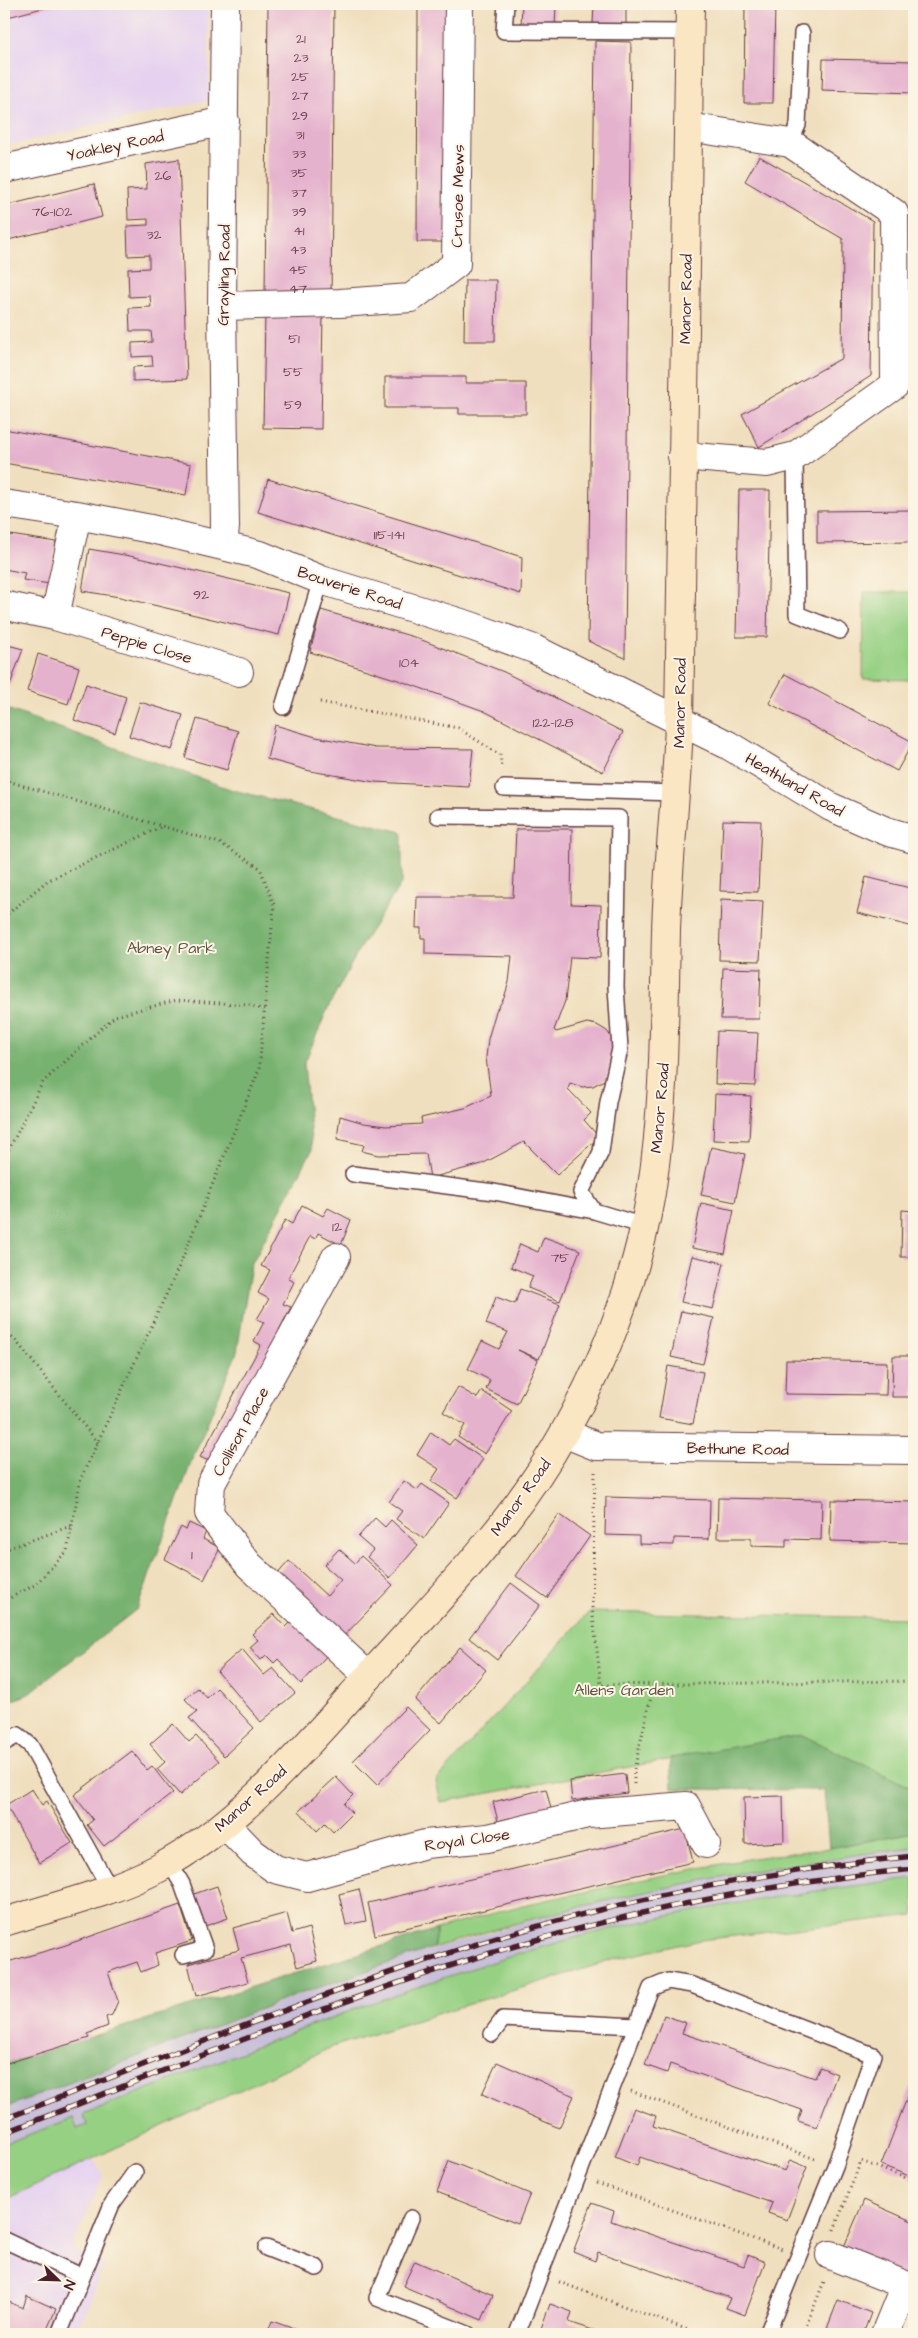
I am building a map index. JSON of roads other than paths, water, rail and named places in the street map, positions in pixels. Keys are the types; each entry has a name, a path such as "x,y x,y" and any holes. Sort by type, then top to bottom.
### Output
{"main road":[{"name":"Manor Road","path":"4,1922 110,1888 168,1862 225,1824 297,1755 470,1564 522,1500 564,1433 616,1322 638,1252 644,1226 658,1135 665,1039 666,927 677,793 679,722 690,4"}],"street":[{"name":"Grayling Road","path":"223,546 225,527 222,306 225,4"},
{"name":"Crusoe Mews","path":"222,306 340,303 410,298 456,264 459,4"},
{"name":"Yoakley Road","path":"4,169 225,120"},
{"path":"682,456 767,463 795,456 896,385 894,213 790,143 688,127"},
{"name":"Bouverie Road","path":"4,504 77,515 260,555 321,580 471,626 534,648 580,669 679,722"},
{"path":"55,616 77,515"},
{"name":"Peppie Close","path":"7,606 55,616 239,672"},
{"name":"Heathland Road","path":"679,722 728,745 831,807 886,831 914,839"},
{"name":"Collison Place","path":"336,1257 211,1484 208,1513 249,1565 369,1677"},
{"name":"Bethune Road","path":"564,1433 596,1446 914,1450"},
{"name":"Royal Close","path":"225,1824 252,1853 275,1869 307,1877 425,1844 488,1838 588,1814 635,1810 686,1806 706,1844"},
{"path":"832,2256 910,2288 885,2334"}],"lane":[{"path":"506,4 504,31 690,32"},
{"path":"790,143 798,125 802,33"},
{"path":"795,456 797,614 840,631"},
{"path":"283,707 321,580"},
{"path":"504,788 677,793"},
{"path":"438,816 619,818 616,988 620,1049 608,1102 601,1152 582,1192 594,1211"},
{"path":"353,1174 494,1192 594,1211 644,1226"},
{"path":"4,1743 18,1735 30,1744 110,1888"},
{"path":"168,1862 182,1884 205,1949 183,1955"},
{"path":"517,2334 651,1988 668,1982 692,1985 874,2055 835,2166 767,2334"},
{"path":"492,2034 503,2019 636,2026"},
{"path":"59,2334 81,2276 112,2204 135,2172"},
{"path":"411,2218 377,2298 468,2334"},
{"path":"4,2240 81,2276"},
{"path":"266,2248 317,2268"}],"railway":[{"path":"4,2119 302,2004 423,1961 484,1942 589,1913 697,1888 805,1870 914,1856"},
{"path":"4,2133 305,2016 488,1954 593,1925 699,1901 807,1882 914,1869"}],"park label":[{"name":"Abney Park","path":"171,947"},
{"name":"Allens Garden","path":"624,1689"}]}
